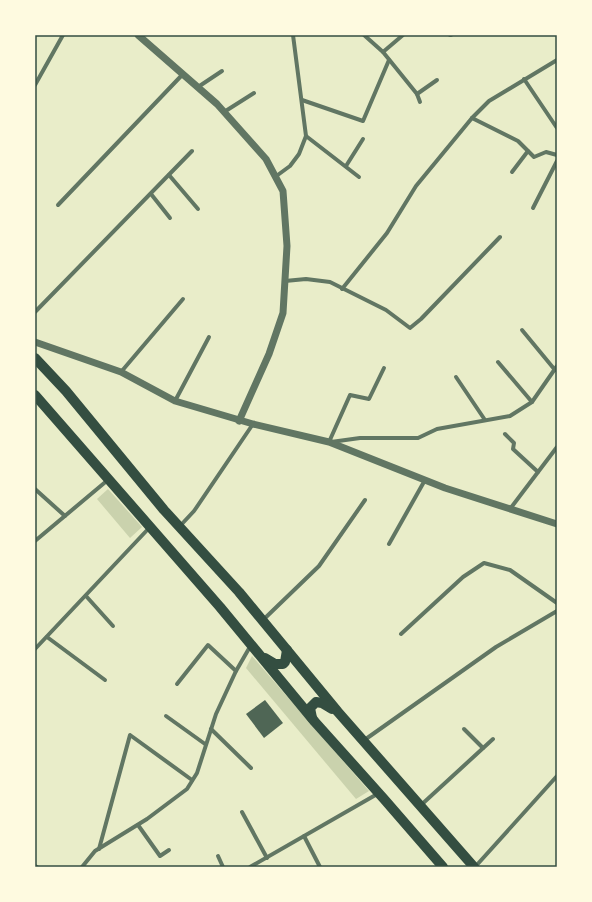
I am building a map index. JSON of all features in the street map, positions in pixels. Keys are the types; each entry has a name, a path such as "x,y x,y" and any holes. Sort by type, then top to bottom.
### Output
{"main road":[{"path":"35,358 66,391 180,527 263,621 338,712 474,867"},
{"path":"35,395 151,526 312,718 443,867"},
{"path":"254,648 269,661 279,664 285,662 287,650"},
{"path":"312,718 310,708 316,702 322,703 338,712"}],"street":[{"path":"35,84 63,35"},
{"path":"138,35 198,87 224,112 266,159 283,191 287,246 283,313 269,354 239,421"},
{"path":"275,177 290,166 299,154 306,136 293,35"},
{"path":"364,35 383,52 417,94 420,102"},
{"path":"383,52 403,35"},
{"path":"302,100 363,121 389,60"},
{"path":"342,289 387,233 416,186 472,118 489,101 557,60"},
{"path":"198,87 222,71"},
{"path":"58,205 183,74"},
{"path":"524,79 557,128"},
{"path":"417,94 436,80"},
{"path":"224,112 254,93"},
{"path":"472,118 518,141 534,157 546,152 557,155"},
{"path":"306,136 359,176"},
{"path":"346,166 363,140"},
{"path":"35,312 192,151"},
{"path":"512,172 528,151"},
{"path":"533,208 557,161"},
{"path":"169,175 198,209"},
{"path":"151,194 170,218"},
{"path":"285,281 306,279 330,282 386,310 410,328 421,319 500,237"},
{"path":"120,372 183,299"},
{"path":"329,442 360,438 418,438 437,429 510,416 532,402 556,368 522,330"},
{"path":"175,401 209,337"},
{"path":"35,342 120,372 175,401 239,421 329,442 425,480 557,524"},
{"path":"498,362 532,402"},
{"path":"329,442 350,395 369,399 384,368"},
{"path":"456,377 485,420"},
{"path":"180,527 194,511 253,424"},
{"path":"505,434 514,443 513,449 538,472"},
{"path":"510,509 557,447"},
{"path":"35,541 110,479"},
{"path":"389,544 425,480"},
{"path":"35,489 65,516"},
{"path":"263,621 319,566 364,500"},
{"path":"35,649 151,526"},
{"path":"401,634 463,577 484,563 510,570 557,602"},
{"path":"86,596 113,626"},
{"path":"364,741 496,647 557,611"},
{"path":"47,637 105,680"},
{"path":"177,684 208,645 236,671"},
{"path":"82,867 99,849 138,825 187,789 197,773 205,744 236,671 254,648"},
{"path":"166,716 205,744"},
{"path":"211,729 251,768"},
{"path":"464,729 483,748"},
{"path":"99,849 130,735 192,780"},
{"path":"420,806 493,739"},
{"path":"474,867 557,776"},
{"path":"250,867 379,793"},
{"path":"242,812 267,858"},
{"path":"138,825 160,856 169,850"},
{"path":"304,836 320,867"},
{"path":"218,856 223,867"}],"green space":[{"path":"108,489 142,527 130,538 97,499"},
{"path":"252,656 369,791 356,799 246,668"}],"building":[{"path":"265,700 283,723 264,738 246,714"}]}
